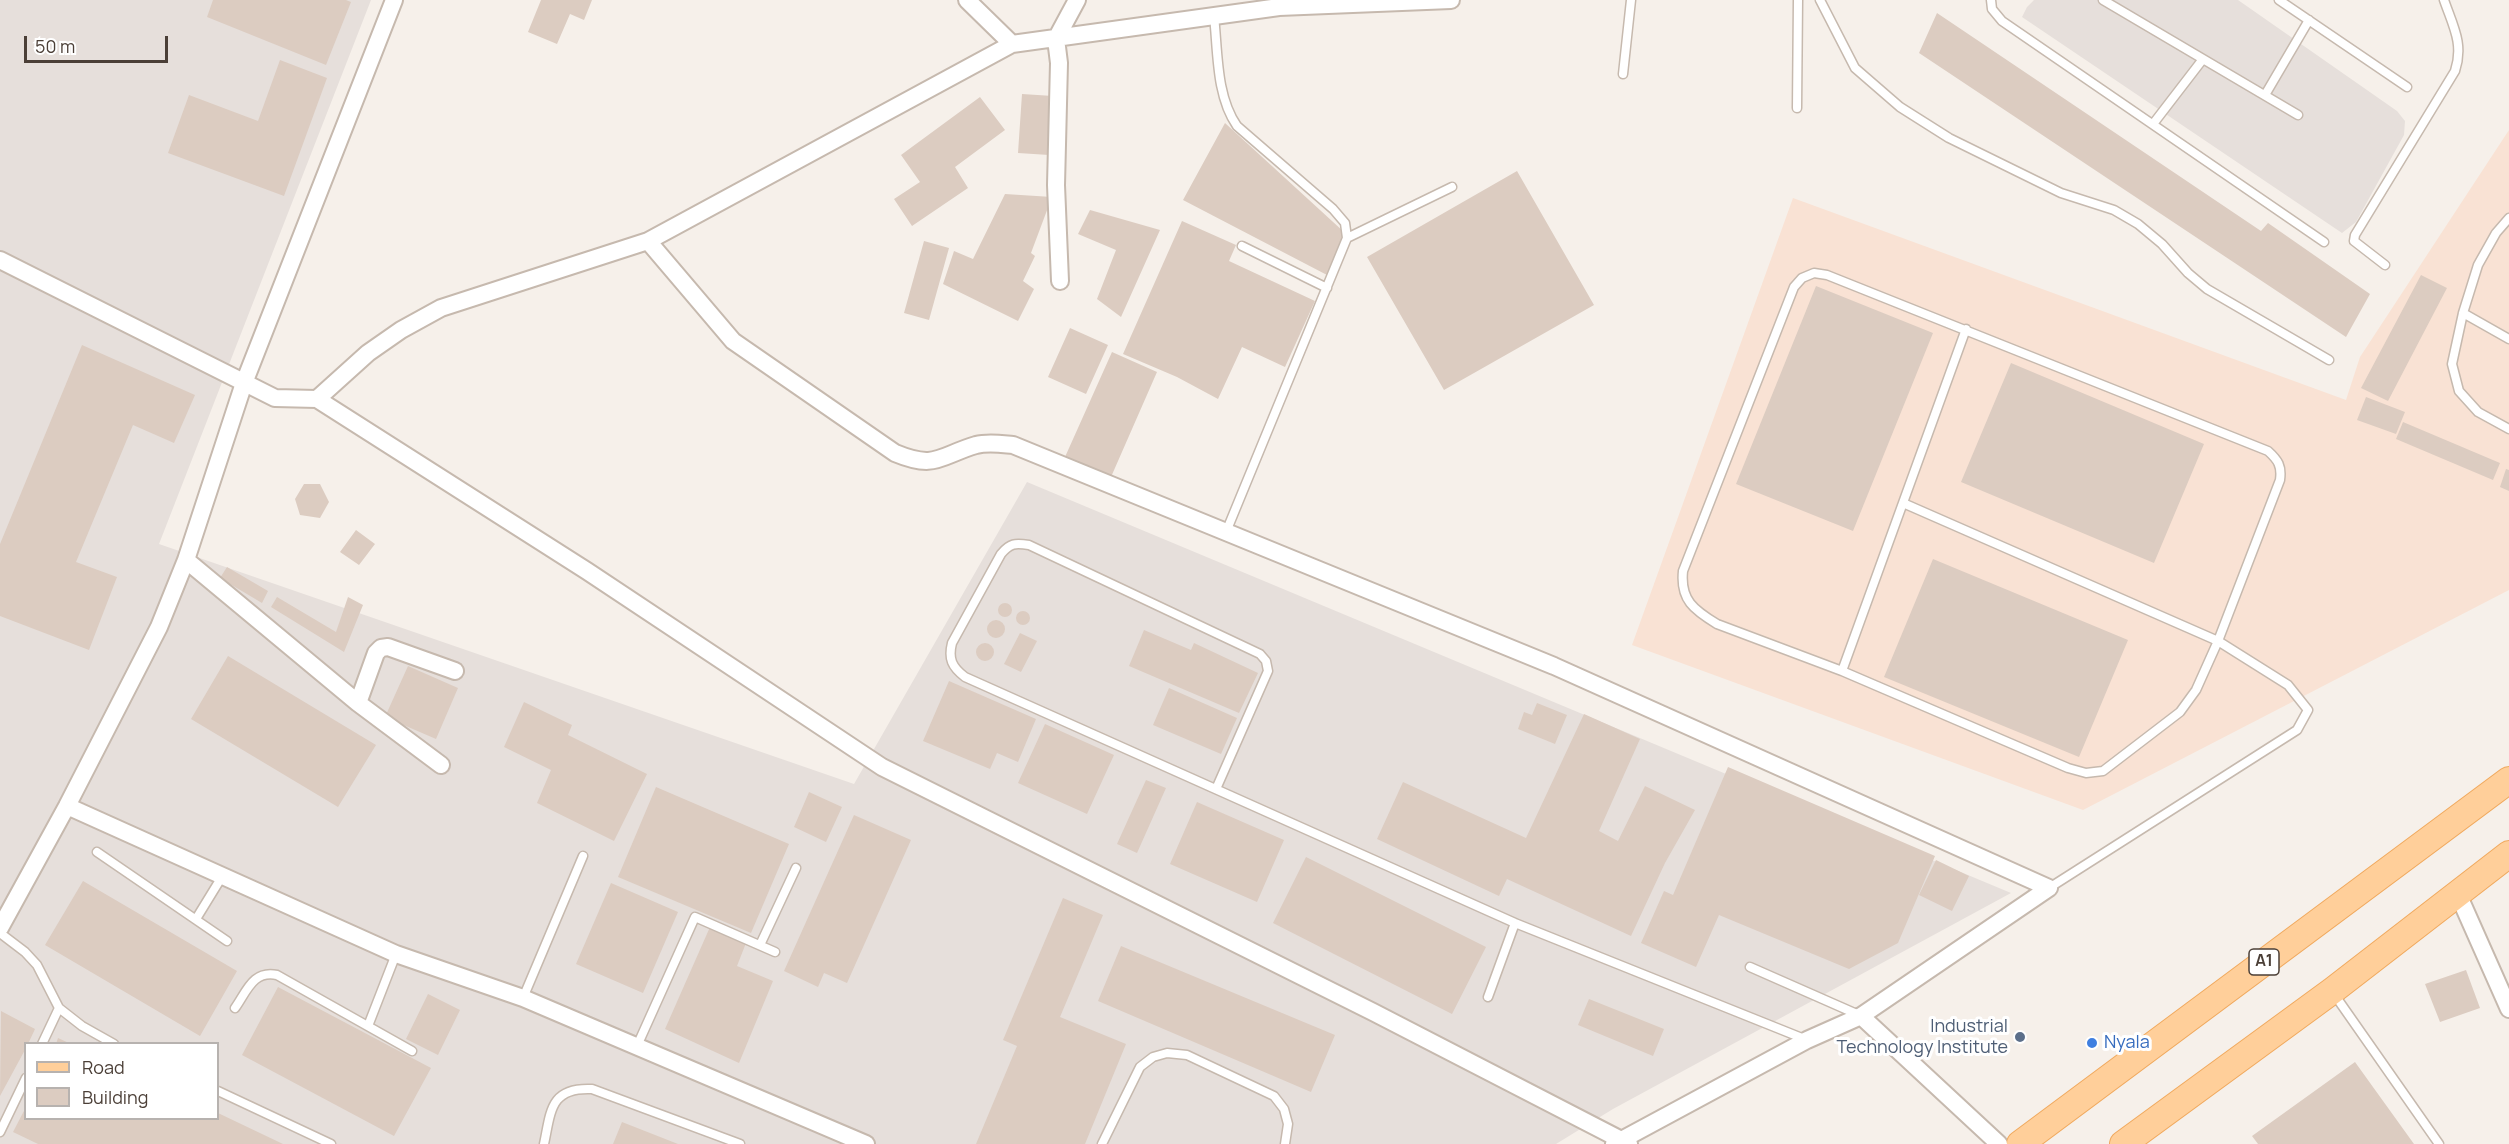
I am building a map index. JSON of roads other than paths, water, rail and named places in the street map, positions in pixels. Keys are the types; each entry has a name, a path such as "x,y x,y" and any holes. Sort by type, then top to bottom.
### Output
{"main road":[{"name":"A1","path":"2020,1144 2509,780"},
{"path":"2123,1144 2332,992 2509,854"}],"street":[{"path":"0,928 67,806 159,627 186,560 244,383 394,0"},
{"path":"967,0 1012,44"},
{"path":"1060,281 1056,185 1059,63 1056,39 1077,0"},
{"path":"317,399 368,353 401,330 441,308 648,241 1012,44 1214,16 1280,3 1451,0"},
{"path":"648,241 733,342 896,453 915,462 934,462 977,445 992,443 1014,445 1554,666 2049,888"},
{"path":"0,260 275,398 317,399 587,572 882,766 1622,1142 1808,1040 1861,1016 2049,888"},
{"path":"186,560 358,703 441,765"},
{"path":"358,703 376,653 381,648 388,647 455,671"},
{"path":"67,806 396,954 524,998 866,1144"},
{"path":"2458,894 2509,1008"},
{"path":"1861,1016 1999,1144"}],"lane":[{"path":"1623,74 1631,0"},
{"path":"1797,108 1798,0"},
{"path":"1820,0 1855,68 1900,107 1949,138 2051,188 2114,210 2138,224 2162,244 2207,290 2329,360"},
{"path":"1991,0 1992,9 2002,21 2324,242"},
{"path":"2103,0 2298,115"},
{"path":"2279,0 2407,87"},
{"path":"2385,265 2358,246 2354,241 2355,235 2455,71 2460,56 2458,40 2444,0"},
{"path":"1214,16 1223,97 1228,114 1237,126 1334,209 1345,224 1347,238 1226,532"},
{"path":"2265,95 2308,20"},
{"path":"2152,124 2203,59"},
{"path":"1347,238 1452,187"},
{"path":"2509,218 2496,233 2478,266 2463,313 2452,364 2459,391 2478,412 2509,429"},
{"path":"1242,246 1327,288"},
{"path":"1814,273 1827,275 1966,329 2268,451 2277,459 2282,470 2218,641 2196,690 2180,712 2103,771 2086,773 2068,768 1842,671 1717,624 1699,613 1687,600 1681,585 1683,572 1794,287 1802,278 1814,273"},
{"path":"2463,313 2509,339"},
{"path":"1842,671 1966,329"},
{"path":"1903,503 2218,641 2288,685 2308,710 2297,730 2049,888"},
{"path":"1216,789 1269,671 1266,661 1260,654 1248,646 1029,545 1015,543 1007,546 952,643 949,655 954,669 965,677 1515,923 1808,1040"},
{"path":"97,852 227,941"},
{"path":"524,998 584,856"},
{"path":"760,945 796,868"},
{"path":"196,919 223,875"},
{"path":"637,1046 695,917 776,952"},
{"path":"1488,997 1515,923"},
{"path":"0,933 25,952 37,965 59,1008 82,1026 110,1042"},
{"path":"368,1026 396,954"},
{"path":"1750,967 1861,1016"},
{"path":"235,1008 258,976 266,973 277,975 412,1051"},
{"path":"2332,992 2439,1144"},
{"path":"43,1042 59,1008"},
{"path":"1102,1144 1140,1067 1153,1056 1167,1053 1187,1055 1274,1096 1284,1109 1288,1124 1285,1144"},
{"path":"0,1132 24,1082"},
{"path":"544,1144 552,1107 560,1095 576,1088 592,1089 740,1144"},
{"path":"219,1091 331,1144"}],"place":[{"name":"Industrial Technology Institute","path":"2020,1037"},
{"name":"Nyala","path":"2092,1043"}]}
